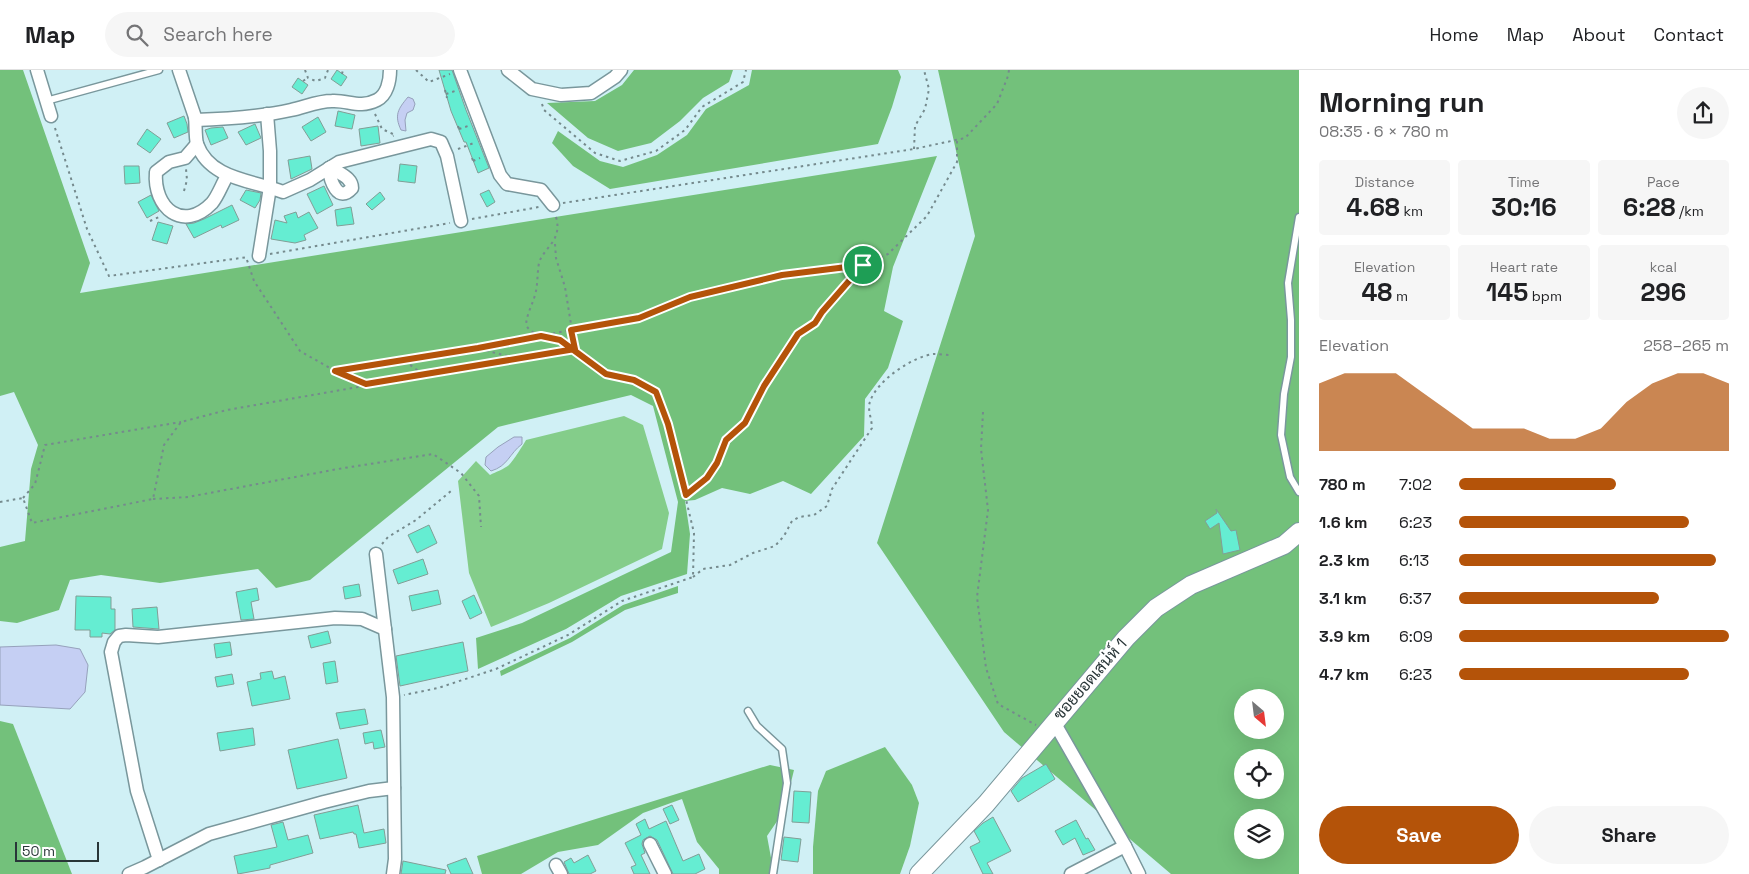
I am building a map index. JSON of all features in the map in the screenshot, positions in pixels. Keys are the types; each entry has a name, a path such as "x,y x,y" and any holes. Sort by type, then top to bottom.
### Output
{"street":[{"path":"37,70 51,116"},
{"path":"179,70 195,116 197,144 208,163 227,176 283,192 310,180 339,162 431,139 441,142 446,152 461,221"},
{"path":"195,116 196,120 232,119 334,100 358,105 379,99 387,90 390,70"},
{"path":"508,70 532,89 561,95 591,93 615,77 621,70"},
{"path":"457,71 500,175 507,184 541,190 553,205"},
{"path":"260,256 270,187 267,114"},
{"path":"197,144 185,158 169,162 156,172 155,185 162,204 173,214 189,216 205,209 214,202 227,176"},
{"name":"ซอยยอดเสน่ห์ 1","path":"919,874 986,804 1126,638 1156,608 1191,585 1284,545 1299,532"},
{"path":"376,554 393,697 395,859 393,874"},
{"path":"159,860 137,791 113,661 114,642 119,636 158,637 335,618 362,619 385,629"},
{"path":"1051,726 1125,846 1139,874"},
{"path":"129,874 209,834 369,791 394,788"},
{"path":"650,844 664,874"},
{"path":"1071,874 1125,846"}],"lane":[{"path":"127,79 131,70"},
{"path":"46,101 159,70"},
{"path":"1299,217 1288,284 1292,357 1284,394 1281,435 1290,477 1299,492"},
{"path":"748,711 758,726 782,749 787,783 774,874"}],"path":[{"path":"305,70 308,78"},
{"path":"302,81 308,78 316,81 325,78 328,70"},
{"path":"416,70 429,82 447,73 457,71"},
{"path":"536,90 544,110 570,133 595,153 620,161 656,151 685,130 702,107 743,82 746,70"},
{"path":"914,149 915,126 924,109 929,88 924,70"},
{"path":"938,144 965,138 997,104 1009,70"},
{"path":"445,90 447,98"},
{"path":"446,94 456,90"},
{"path":"372,101 382,129 395,135 393,137 394,148"},
{"path":"459,129 470,125"},
{"path":"446,152 467,147 485,137"},
{"path":"335,371 478,348 639,318 690,297 782,275 863,265 888,254 926,216 957,162 957,140"},
{"path":"473,160 483,157"},
{"path":"184,191 187,180 185,158"},
{"path":"553,205 558,222 554,242 556,258 565,287 575,349"},
{"path":"554,242 540,261 535,295 526,317 526,325 529,331 560,340 575,349 606,374 634,380 656,392 668,424 694,533 693,577"},
{"path":"246,257 254,281 300,351 335,371 366,384"},
{"path":"686,495 707,478 717,463 726,440 745,423 764,386 798,334 815,323 822,312 863,265"},
{"path":"478,348 522,359"},
{"path":"0,502 23,498 35,484 45,445 181,422 227,410 366,384 425,376 575,349"},
{"path":"393,697 438,688 496,670 568,635 622,601 693,577 703,569 730,565 753,552 775,546 784,536 792,522 799,517 814,515 826,506 832,489 872,428 869,402 874,392 893,373 921,358 934,354 950,355"},
{"path":"404,360 425,376"},
{"path":"984,412 981,449 988,510 977,597 986,668 998,704 1026,720 1051,726"},
{"path":"153,499 164,445 181,422"},
{"path":"23,498 32,523 153,499 188,497 433,454 461,473 479,496 481,526"},
{"path":"376,554 388,537 416,520 451,491"}],"green space":[{"path":"0,70 23,70 90,263 80,293 937,156 893,267 884,311 903,321 888,368 865,399 864,436 811,494 783,481 750,494 722,488 695,500 685,501 690,534 687,574 621,596 566,629 478,669 476,638 522,623 671,552 678,502 653,406 631,395 498,427 310,580 276,588 258,569 160,583 101,575 70,580 59,610 17,623 0,621 0,547 25,541 31,469 38,445 14,392 0,396"},
{"path":"634,70 733,70 729,82 703,98 680,121 651,143 618,151 588,138 547,103 595,101 622,85"},
{"path":"752,70 898,70 901,77 878,144 610,189 573,166 552,143 558,131 600,161 623,167 657,155 687,135 706,109 749,85"},
{"path":"938,70 1299,70 1299,874 1171,874 1004,732 877,543 975,236"},
{"path":"624,416 643,425 669,513 662,549 549,603 491,627 469,573 458,481 476,461 490,475 505,468 511,463 526,440"},
{"path":"678,586 678,593 625,610 572,642 501,676 500,671 570,638 623,605"},
{"path":"0,721 13,724 72,874 0,874"},
{"path":"885,747 912,785 919,803 910,846 900,874 813,874 813,847 818,791 826,771"},
{"path":"770,765 794,770 784,811 767,836 774,874 719,874 719,869 697,842 682,799 643,813 598,845 558,852 521,874 482,874 477,856"}],"water":[{"path":"408,97 413,99 415,104 413,110 407,113 405,120 406,131 401,130 398,112"},
{"path":"514,437 522,437 522,444 505,463 491,471 485,465 486,457"},
{"path":"56,645 80,649 88,665 85,692 70,709 0,705 0,647"}],"building":[{"path":"337,70 347,77 341,86 331,79"},
{"path":"439,70 452,70 489,168 478,173 451,111"},
{"path":"298,78 308,85 302,94 292,87"},
{"path":"338,111 355,115 352,129 335,126"},
{"path":"184,116 188,132 174,138 167,123"},
{"path":"318,117 326,132 311,141 302,127"},
{"path":"255,124 261,138 246,145 238,132"},
{"path":"378,126 380,143 361,146 359,129"},
{"path":"223,127 228,138 211,145 205,130"},
{"path":"147,129 161,139 150,153 137,144"},
{"path":"310,156 312,169 291,179 288,160"},
{"path":"400,164 417,166 415,183 398,181"},
{"path":"124,166 139,166 140,183 125,184"},
{"path":"324,186 333,205 317,214 307,194"},
{"path":"246,190 261,193 260,200 255,208 240,200"},
{"path":"489,190 495,202 487,207 480,194"},
{"path":"380,192 385,199 372,210 366,204"},
{"path":"151,195 159,211 147,218 138,202"},
{"path":"232,205 239,220 222,228 221,225 194,238 186,224 204,219"},
{"path":"351,207 354,224 337,226 335,210"},
{"path":"296,212 298,218 309,212 318,228 304,235 306,240 295,243 271,239 275,220 287,223 284,216"},
{"path":"158,222 173,226 167,244 152,240"},
{"path":"1216,509 1231,531 1236,530 1240,550 1223,554 1219,523 1210,529 1205,521 1217,513"},
{"path":"429,525 437,543 417,553 408,535"},
{"path":"423,559 428,574 398,584 393,570"},
{"path":"359,584 361,596 345,599 343,587"},
{"path":"257,588 259,600 251,602 254,619 241,620 236,592"},
{"path":"438,590 441,604 412,611 409,596"},
{"path":"474,595 482,613 470,619 462,601"},
{"path":"76,596 111,597 111,609 115,609 115,630 110,634 102,633 102,637 90,637 90,630 75,630"},
{"path":"157,607 159,629 133,627 132,609"},
{"path":"328,631 331,643 311,648 308,636"},
{"path":"230,642 232,655 216,658 214,644"},
{"path":"463,642 468,671 400,686 396,656"},
{"path":"335,661 338,682 326,684 323,663"},
{"path":"272,671 274,679 285,676 290,699 252,706 247,682 261,679 260,673"},
{"path":"232,674 234,684 217,687 215,677"},
{"path":"365,709 368,724 340,729 336,713"},
{"path":"253,728 255,745 220,751 217,733"},
{"path":"381,730 385,747 374,749 373,742 365,744 363,733"},
{"path":"338,739 347,778 297,789 288,750"},
{"path":"1046,764 1055,779 1018,802 1011,791 1022,778"},
{"path":"794,791 811,792 809,823 792,822"},
{"path":"358,805 364,833 384,829 386,843 359,848 356,834 353,832 320,839 314,815"},
{"path":"672,805 679,820 670,824 663,809"},
{"path":"993,817 1011,851 987,863 993,874 983,874 970,847 980,842 974,831"},
{"path":"645,819 649,829 666,821 683,861 699,854 705,869 695,874 673,874 657,840 650,836 643,840 642,844 645,853 641,855 650,874 634,874 631,867 636,865 625,843 641,835 636,824"},
{"path":"1076,820 1086,839 1088,838 1095,850 1083,855 1075,838 1063,845 1055,831"},
{"path":"283,822 288,840 308,835 313,853 270,865 270,868 238,874 234,856 277,847 271,825"},
{"path":"784,837 801,839 798,862 781,860"},
{"path":"588,855 596,871 590,874 569,874 564,862 571,858 574,863"},
{"path":"466,858 473,874 451,874 447,865"},
{"path":"403,861 446,870 445,874 401,874"}],"route":[{"path":"863,265 782,275 690,297 639,318 571,330 575,349 425,376 366,384 335,371 541,336 560,340 575,349 606,374 634,380 656,392 668,424 686,495 707,478 717,463 726,440 745,423 764,386 798,334 815,323 822,312 863,265"}]}
